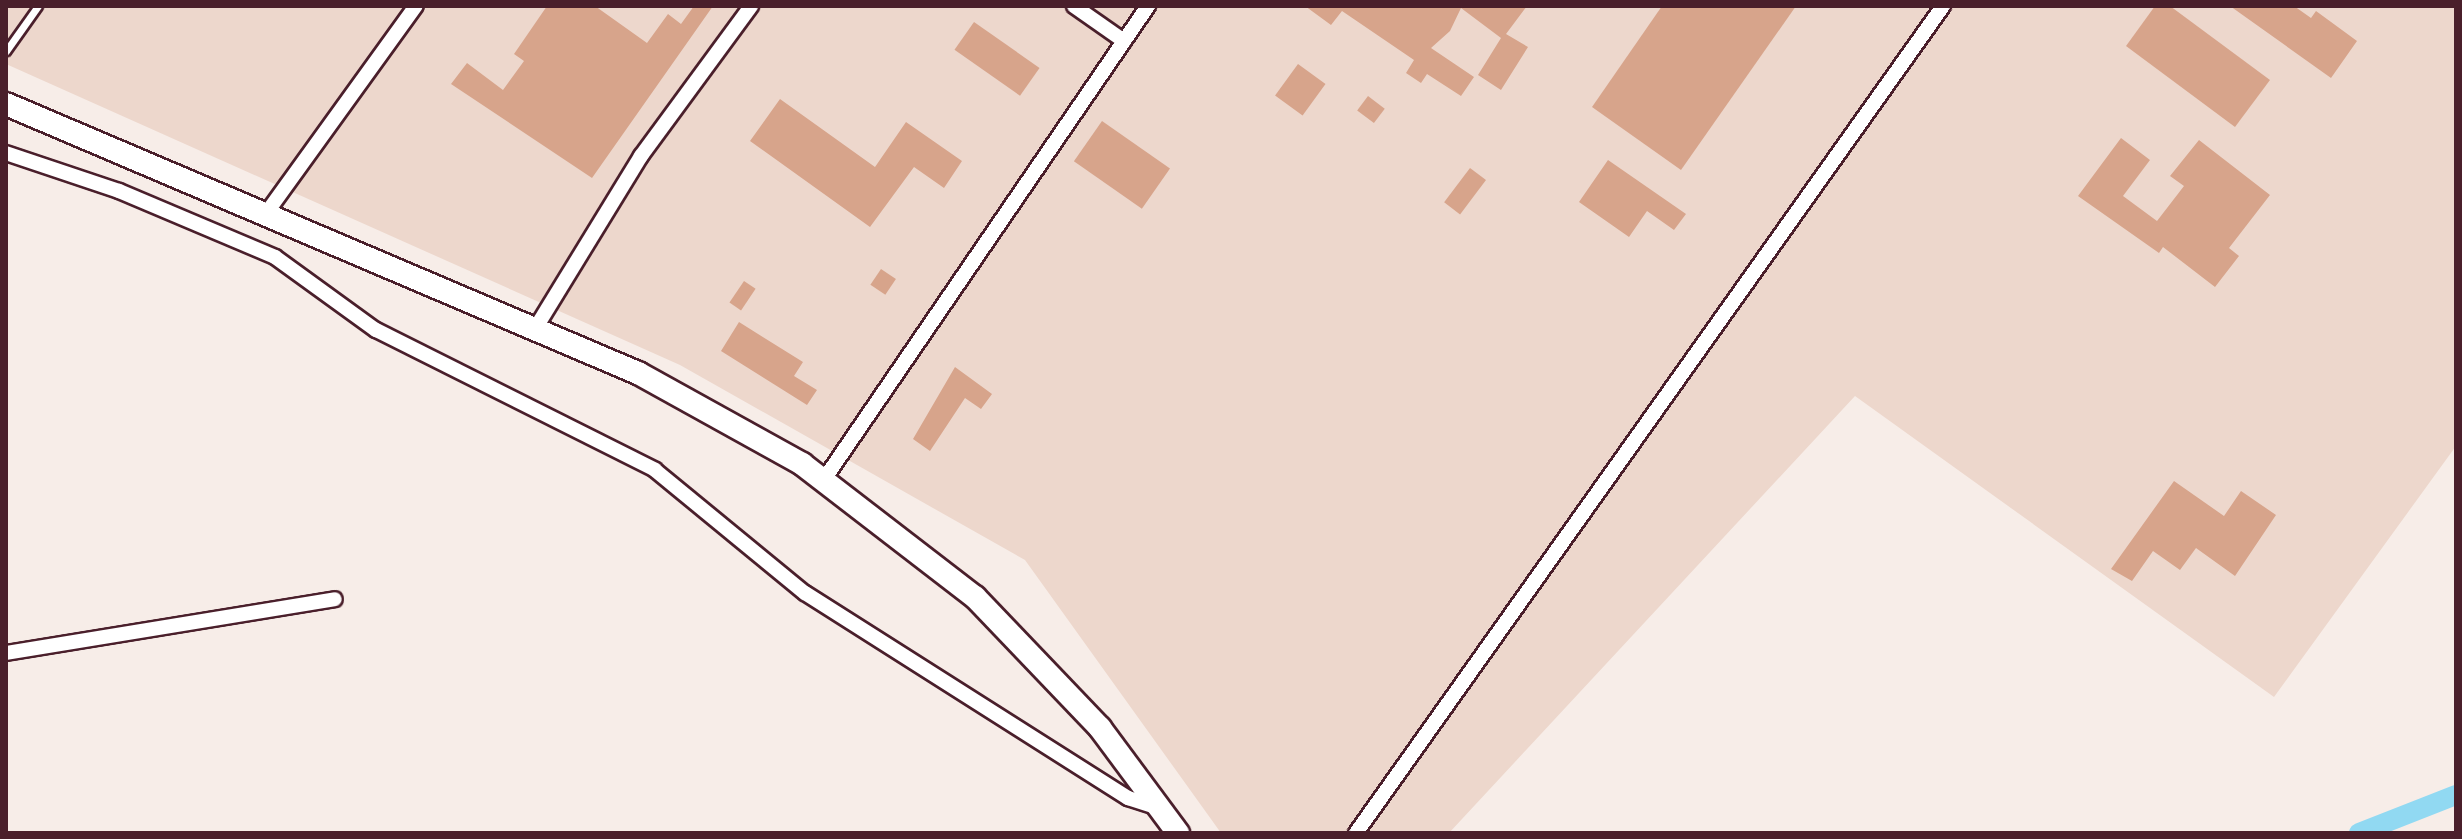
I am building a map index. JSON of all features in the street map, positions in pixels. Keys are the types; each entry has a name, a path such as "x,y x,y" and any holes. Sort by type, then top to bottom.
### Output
{"main road":[{"path":"6,104 638,373 738,426 823,481 975,597 1100,728 1178,833"}],"street":[{"path":"265,215 416,6"},
{"path":"535,329 641,156 751,6"},
{"path":"1074,6 1124,41"},
{"path":"823,481 1148,6"},
{"path":"1356,833 1943,6"},
{"path":"6,153 119,191 275,257 376,330 655,470 805,593 1128,798 1162,810"},
{"path":"6,653 335,599"}],"lane":[{"path":"6,51 38,6"}],"shaded area":[{"path":"6,6 2456,6 2456,446 2274,697 1855,396 1449,833 1221,833 1025,560 680,365 6,64"}],"building":[{"path":"547,6 595,6 647,43 668,14 681,24 694,6 713,6 592,178 451,84 467,63 503,90 524,61 514,54"},
{"path":"1305,6 1527,6 1506,34 1528,47 1501,90 1478,75 1501,38 1461,8 1450,31 1431,48 1474,77 1461,96 1427,74 1421,83 1406,73 1414,60 1342,11 1331,25"},
{"path":"1662,6 1796,6 1681,170 1592,107"},
{"path":"2155,6 2170,6 2270,80 2235,127 2126,46"},
{"path":"2230,6 2294,6 2311,18 2316,11 2357,41 2331,78"},
{"path":"974,22 1040,68 1020,96 954,50"},
{"path":"1298,64 1326,84 1303,116 1275,96"},
{"path":"1368,96 1385,109 1374,123 1357,110"},
{"path":"780,99 875,167 906,122 962,161 944,188 914,167 870,227 750,141"},
{"path":"1102,121 1170,169 1142,209 1074,161"},
{"path":"2121,138 2150,160 2123,196 2157,221 2184,186 2170,176 2199,140 2270,195 2229,248 2239,256 2215,287 2163,247 2159,253 2078,196"},
{"path":"1608,160 1686,214 1674,230 1647,211 1629,237 1579,202"},
{"path":"1470,168 1486,180 1460,214 1444,202"},
{"path":"881,269 896,279 885,295 870,285"},
{"path":"744,281 756,289 741,310 729,303"},
{"path":"739,322 803,362 794,376 817,390 807,405 721,351"},
{"path":"955,367 992,394 981,409 965,398 930,451 913,439"},
{"path":"2174,481 2224,516 2241,491 2276,515 2235,576 2196,548 2180,570 2153,551 2132,581 2111,569"}],"waterway":[{"path":"2359,833 2456,795"}]}
